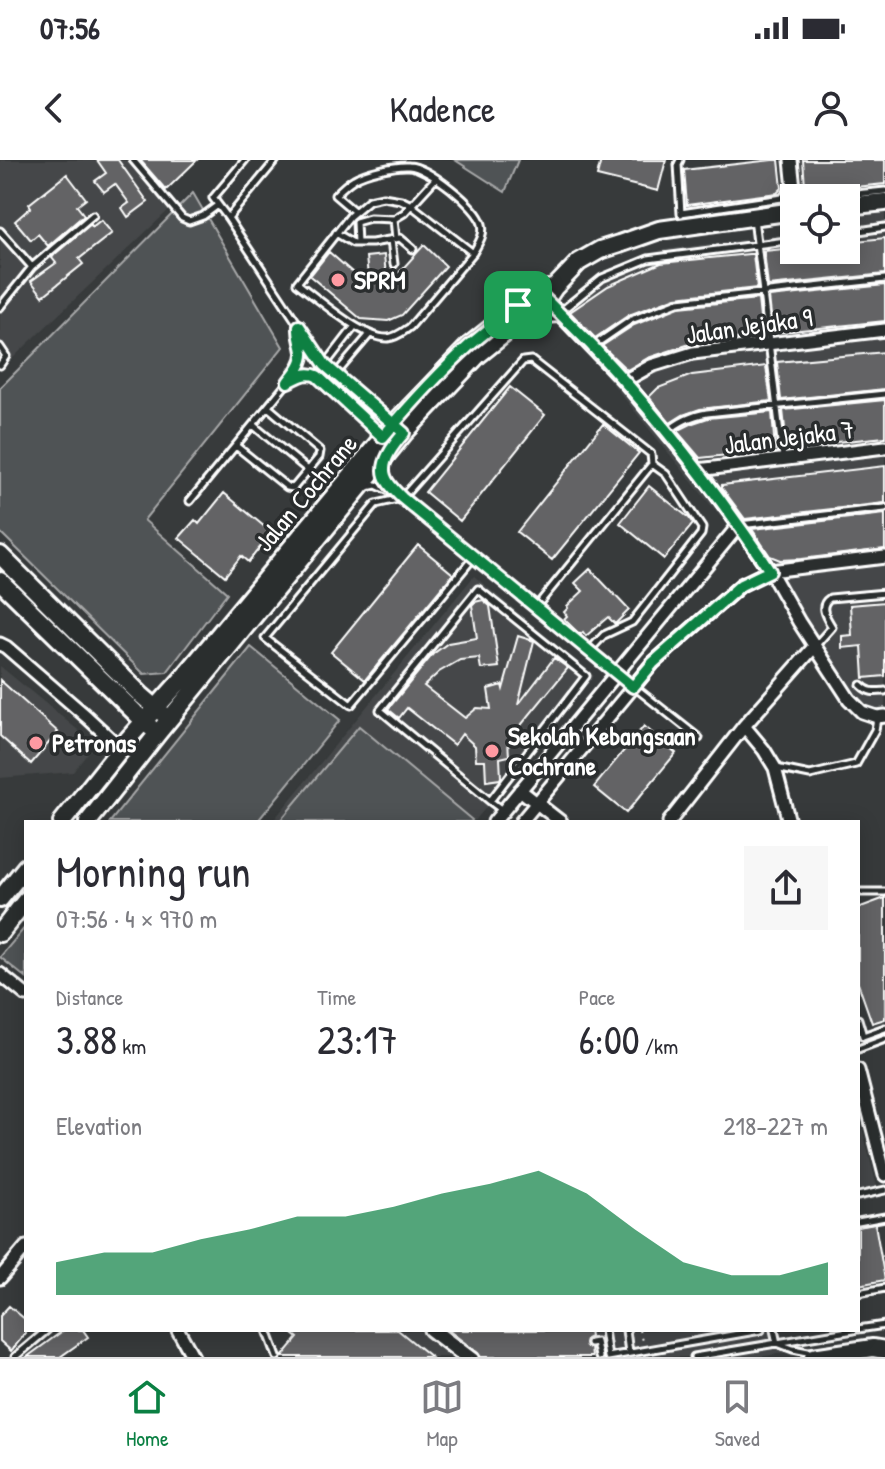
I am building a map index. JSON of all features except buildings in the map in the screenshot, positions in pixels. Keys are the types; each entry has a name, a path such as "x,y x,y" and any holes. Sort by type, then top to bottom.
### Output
{"street":[{"path":"791,160 793,184"},
{"path":"860,205 885,202"},
{"path":"780,213 682,225 600,250 579,262 546,293 559,313 624,381 698,470 770,571 814,647 849,699 862,712 881,716"},
{"name":"Jalan Cochrane","path":"90,820 351,495 394,435 478,355 525,318 546,293"},
{"name":"Jalan Cochrane","path":"64,820 144,721 469,346 546,293"},
{"path":"525,318 559,313"},
{"name":"Jalan Jejaka 9","path":"624,381 651,366 693,353 885,330"},
{"name":"Jalan Jejaka 7","path":"698,470 885,447"},
{"path":"496,820 739,525"},
{"path":"0,555 170,719"},
{"path":"523,820 653,663 741,585 770,571 885,557"},
{"path":"0,581 158,733"},
{"path":"0,644 120,750"},
{"path":"671,820 744,726 814,647"},
{"path":"744,726 775,768 788,820"},
{"path":"520,790 558,820"},
{"path":"0,899 24,869"},
{"path":"0,933 24,903"},
{"path":"0,974 24,993"},
{"path":"860,1077 882,1149 885,1175"},
{"path":"0,1278 24,1249"},
{"path":"179,1332 193,1357"},
{"path":"433,1332 465,1357"},
{"path":"813,1357 881,1348"}],"lane":[{"path":"133,160 182,218 189,221 196,219 218,205"},
{"path":"245,160 213,198 325,365 335,395"},
{"path":"228,218 276,160"},
{"path":"680,160 682,225 780,199"},
{"path":"355,212 335,195 358,176 408,166 418,167 436,178 470,205 482,224 482,235 473,253 410,327 388,338 370,334 297,283 336,233 369,200 383,197 411,205 473,253"},
{"path":"357,243 356,222 370,218 394,219 404,213 436,178"},
{"path":"860,194 885,191"},
{"path":"0,307 32,267 93,215"},
{"path":"753,217 783,459"},
{"path":"394,219 394,264"},
{"path":"860,231 885,227"},
{"path":"0,231 32,267"},
{"path":"336,233 353,243 400,238 413,249"},
{"path":"559,313 602,278 648,259 780,242"},
{"path":"592,346 631,320 678,302 885,279"},
{"path":"190,501 300,364 303,351 298,336 299,326"},
{"path":"325,365 355,326"},
{"path":"336,374 370,334"},
{"path":"0,347 6,356 0,365"},
{"path":"474,557 351,705 265,638 376,504 402,498 523,361 531,360 651,454 652,464 536,607"},
{"path":"325,365 394,435"},
{"path":"288,382 311,373 335,395 394,435"},
{"path":"666,432 679,422 707,413 885,394"},
{"path":"236,446 290,488 319,457 320,451 268,407"},
{"path":"253,425 308,470"},
{"path":"394,435 384,475 402,498 699,738"},
{"path":"589,651 604,635 632,622 701,534 702,528 666,474 652,464"},
{"path":"351,495 376,485 402,498"},
{"path":"739,525 885,508"},
{"path":"490,801 586,676 478,589 380,710 490,801 503,811"},
{"path":"814,647 832,627 824,613 826,601 830,598 885,593"},
{"path":"861,685 871,692 885,691"},
{"path":"775,768 810,775 856,764 881,716"},
{"path":"860,892 885,892"},
{"path":"860,1026 863,1036 885,1028"},
{"path":"860,1048 885,1039"},
{"path":"860,1196 885,1190"},
{"path":"860,1222 885,1217"},
{"path":"860,1293 885,1288"},
{"path":"860,1329 885,1325"},
{"path":"15,1357 45,1332"},
{"path":"268,1332 277,1357"},
{"path":"442,1332 475,1357"},
{"path":"604,1332 608,1357 750,1332"},
{"path":"626,1332 629,1353"},
{"path":"774,1332 777,1343"},
{"path":"694,1357 844,1332"},
{"path":"590,1343 596,1342 599,1357"},
{"path":"777,1343 813,1353 838,1353"}],"shaded area":[{"path":"0,160 130,160 170,209 0,372"},
{"path":"455,160 518,160 505,192"},
{"path":"796,160 885,160 885,723 867,724 844,705 752,556 552,309 607,271 661,250 780,235 780,264 860,264 860,184 798,184"},
{"path":"193,193 283,347 144,520 227,593 167,672 144,674 0,532 0,388"},
{"path":"474,576 594,676 476,820 274,820"},
{"path":"251,647 340,720 259,820 112,820"},
{"path":"0,666 95,744 73,772 0,778"},
{"path":"359,726 472,820 281,820"},
{"path":"24,928 24,976 0,957"},
{"path":"860,1120 880,1198 860,1203"},
{"path":"360,1332 780,1332 784,1353 758,1357 341,1357"}],"place":[{"name":"SPRM","path":"338,280"},
{"name":"Petronas","path":"36,743"},
{"name":"Sekolah Kebangsaan Cochrane","path":"492,751"}],"route":[{"path":"518,305 447,367 394,424 383,437 317,376 304,374 288,382 303,358 299,326 325,365 336,374 394,424 404,433 393,445 385,465 384,475 389,484 402,498 633,687 653,663 741,585 770,571 698,470 592,346 537,291 518,305"}]}
